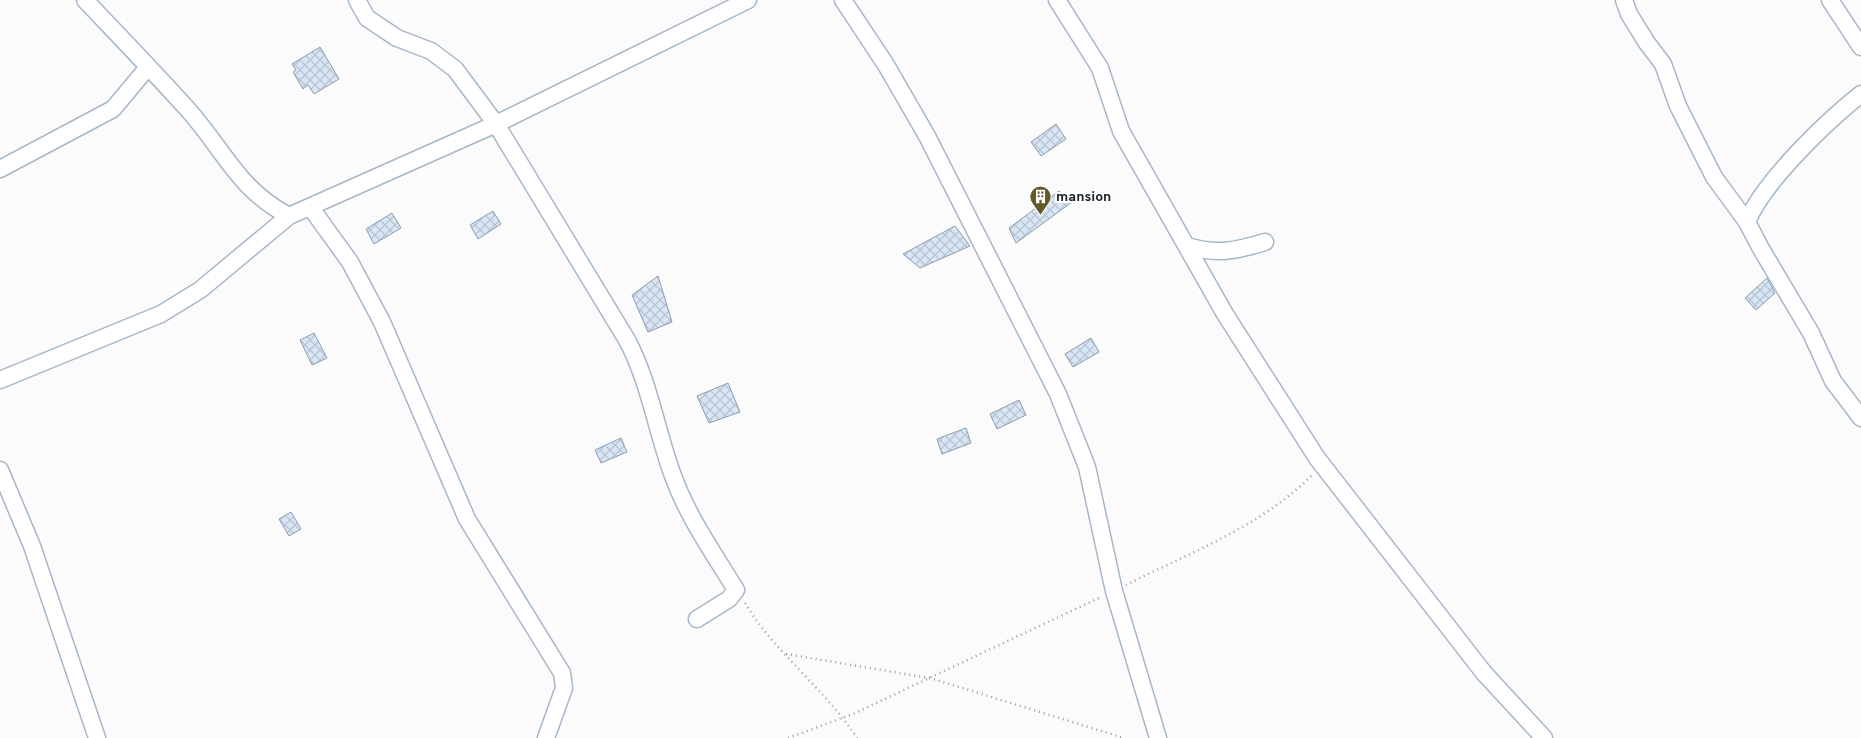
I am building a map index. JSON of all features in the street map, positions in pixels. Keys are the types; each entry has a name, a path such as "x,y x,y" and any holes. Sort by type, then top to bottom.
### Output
{"street":[{"path":"85,0 191,113 249,188 268,205 289,216"},
{"path":"357,0 367,18 397,38 431,51 455,70 496,124 634,353 672,474 707,546 736,590 728,599 697,619"},
{"path":"0,380 161,314 200,290 289,216 311,208 496,124 748,0"},
{"path":"843,0 886,65 927,136 1058,394 1087,467 1114,591 1158,738"},
{"path":"1057,0 1100,68 1121,131 1225,314 1322,466 1484,674 1544,738"},
{"path":"1624,0 1629,14 1646,43 1663,64 1678,106 1714,177 1748,222 1760,248 1811,333 1833,381 1861,418"},
{"path":"1830,0 1861,47"},
{"path":"0,169 113,109 148,67"},
{"path":"1748,222 1753,208 1778,176 1843,109 1861,94"},
{"path":"311,208 350,262 382,322 467,519 562,673 564,688 546,738"},
{"path":"1187,246 1206,252 1228,252 1265,242"},
{"path":"0,470 32,546 98,738"}],"path":[{"path":"788,738 844,718 1114,591 1247,525 1300,488 1322,466"},
{"path":"736,590 756,622 844,718 857,738"},
{"path":"786,654 930,678 1124,738"}],"building":[{"path":"320,47 339,79 314,94 308,85 303,89 293,72 296,70 292,64"},
{"path":"1056,124 1066,139 1041,156 1031,142"},
{"name":"mansion","path":"1059,191 1072,202 1016,243 1009,228"},
{"path":"493,211 501,224 478,239 470,225"},
{"path":"392,213 401,228 374,244 366,229"},
{"path":"955,226 970,246 920,268 903,254"},
{"path":"658,276 672,322 648,332 632,295"},
{"path":"1767,278 1775,293 1756,310 1745,298"},
{"path":"314,333 327,358 312,365 300,340"},
{"path":"1091,338 1099,352 1073,367 1065,354"},
{"path":"728,383 740,412 709,423 697,396"},
{"path":"1019,400 1026,415 997,429 990,414"},
{"path":"966,428 971,443 942,454 937,439"},
{"path":"621,438 627,452 601,463 595,450"},
{"path":"291,512 301,529 289,536 279,519"}],"place":[{"name":"mansion","path":"1040,215"}]}
